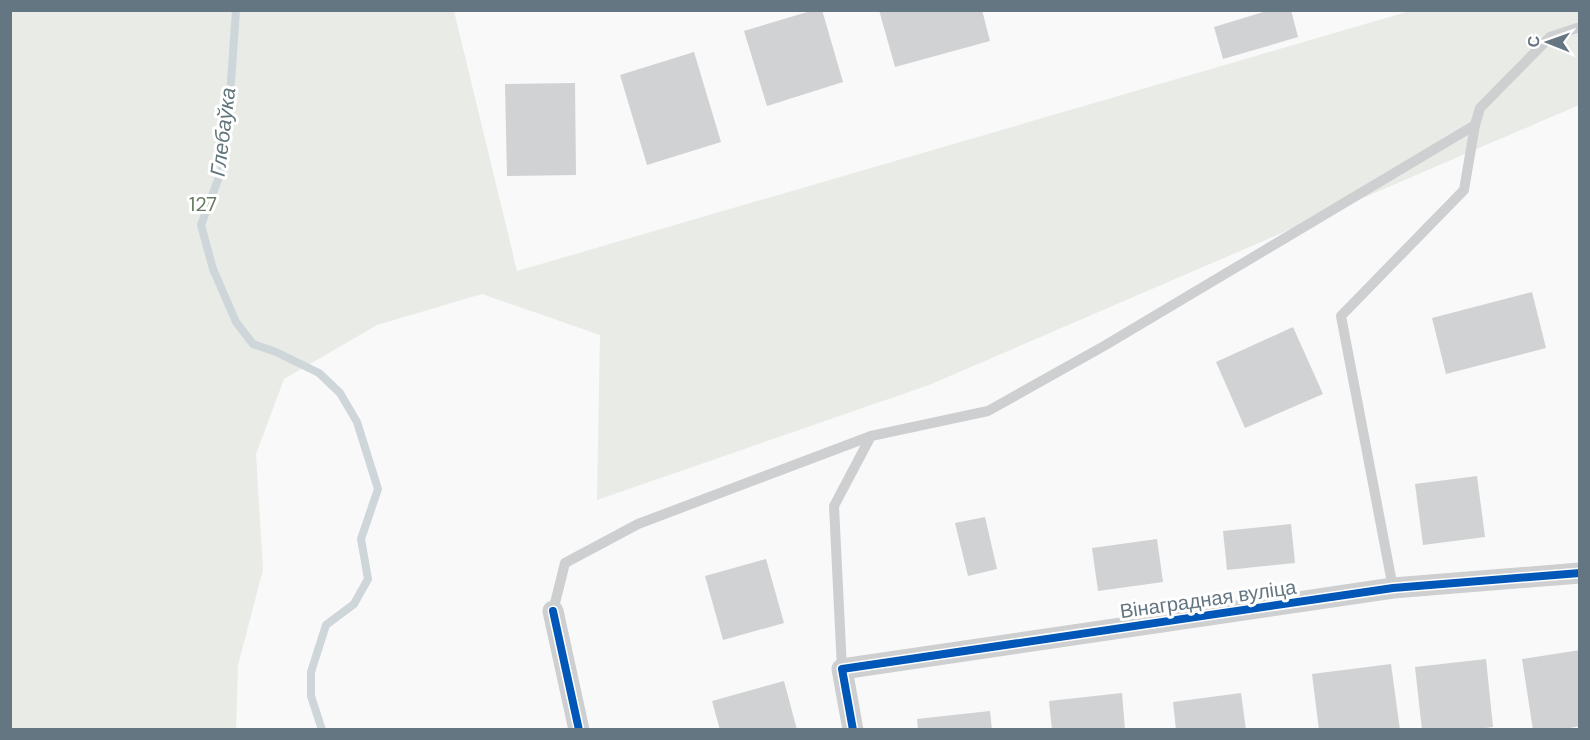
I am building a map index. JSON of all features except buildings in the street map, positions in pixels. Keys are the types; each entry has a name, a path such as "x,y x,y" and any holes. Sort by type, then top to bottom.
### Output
{"street":[{"name":"Вінаградная вуліца","path":"842,669 1393,588 1580,573"},
{"path":"553,611 579,729"},
{"path":"842,669 853,729"}],"lane":[{"path":"1393,588 1341,316 1464,190 1480,108 1550,37 1580,27"},
{"path":"553,611 566,563 638,524 871,436 988,411 1104,346 1475,125"},
{"path":"842,669 834,506 871,436"}],"green space":[{"name":"127","path":"10,11 454,11 517,271 1410,11 1579,11 1579,105 929,385 597,500 600,335 482,294 377,325 284,379 256,454 263,570 238,665 236,729 11,729"}],"waterway":[{"name":"Глебаўка","path":"236,10 229,111 222,169 201,225 213,269 236,322 253,344 276,352 319,373 340,393 357,422 378,489 361,539 368,579 354,604 326,625 311,672 311,696 322,730"}],"cycle path":[{"path":"853,730 842,669 1393,588 1580,573"},
{"path":"553,611 579,730"}]}
